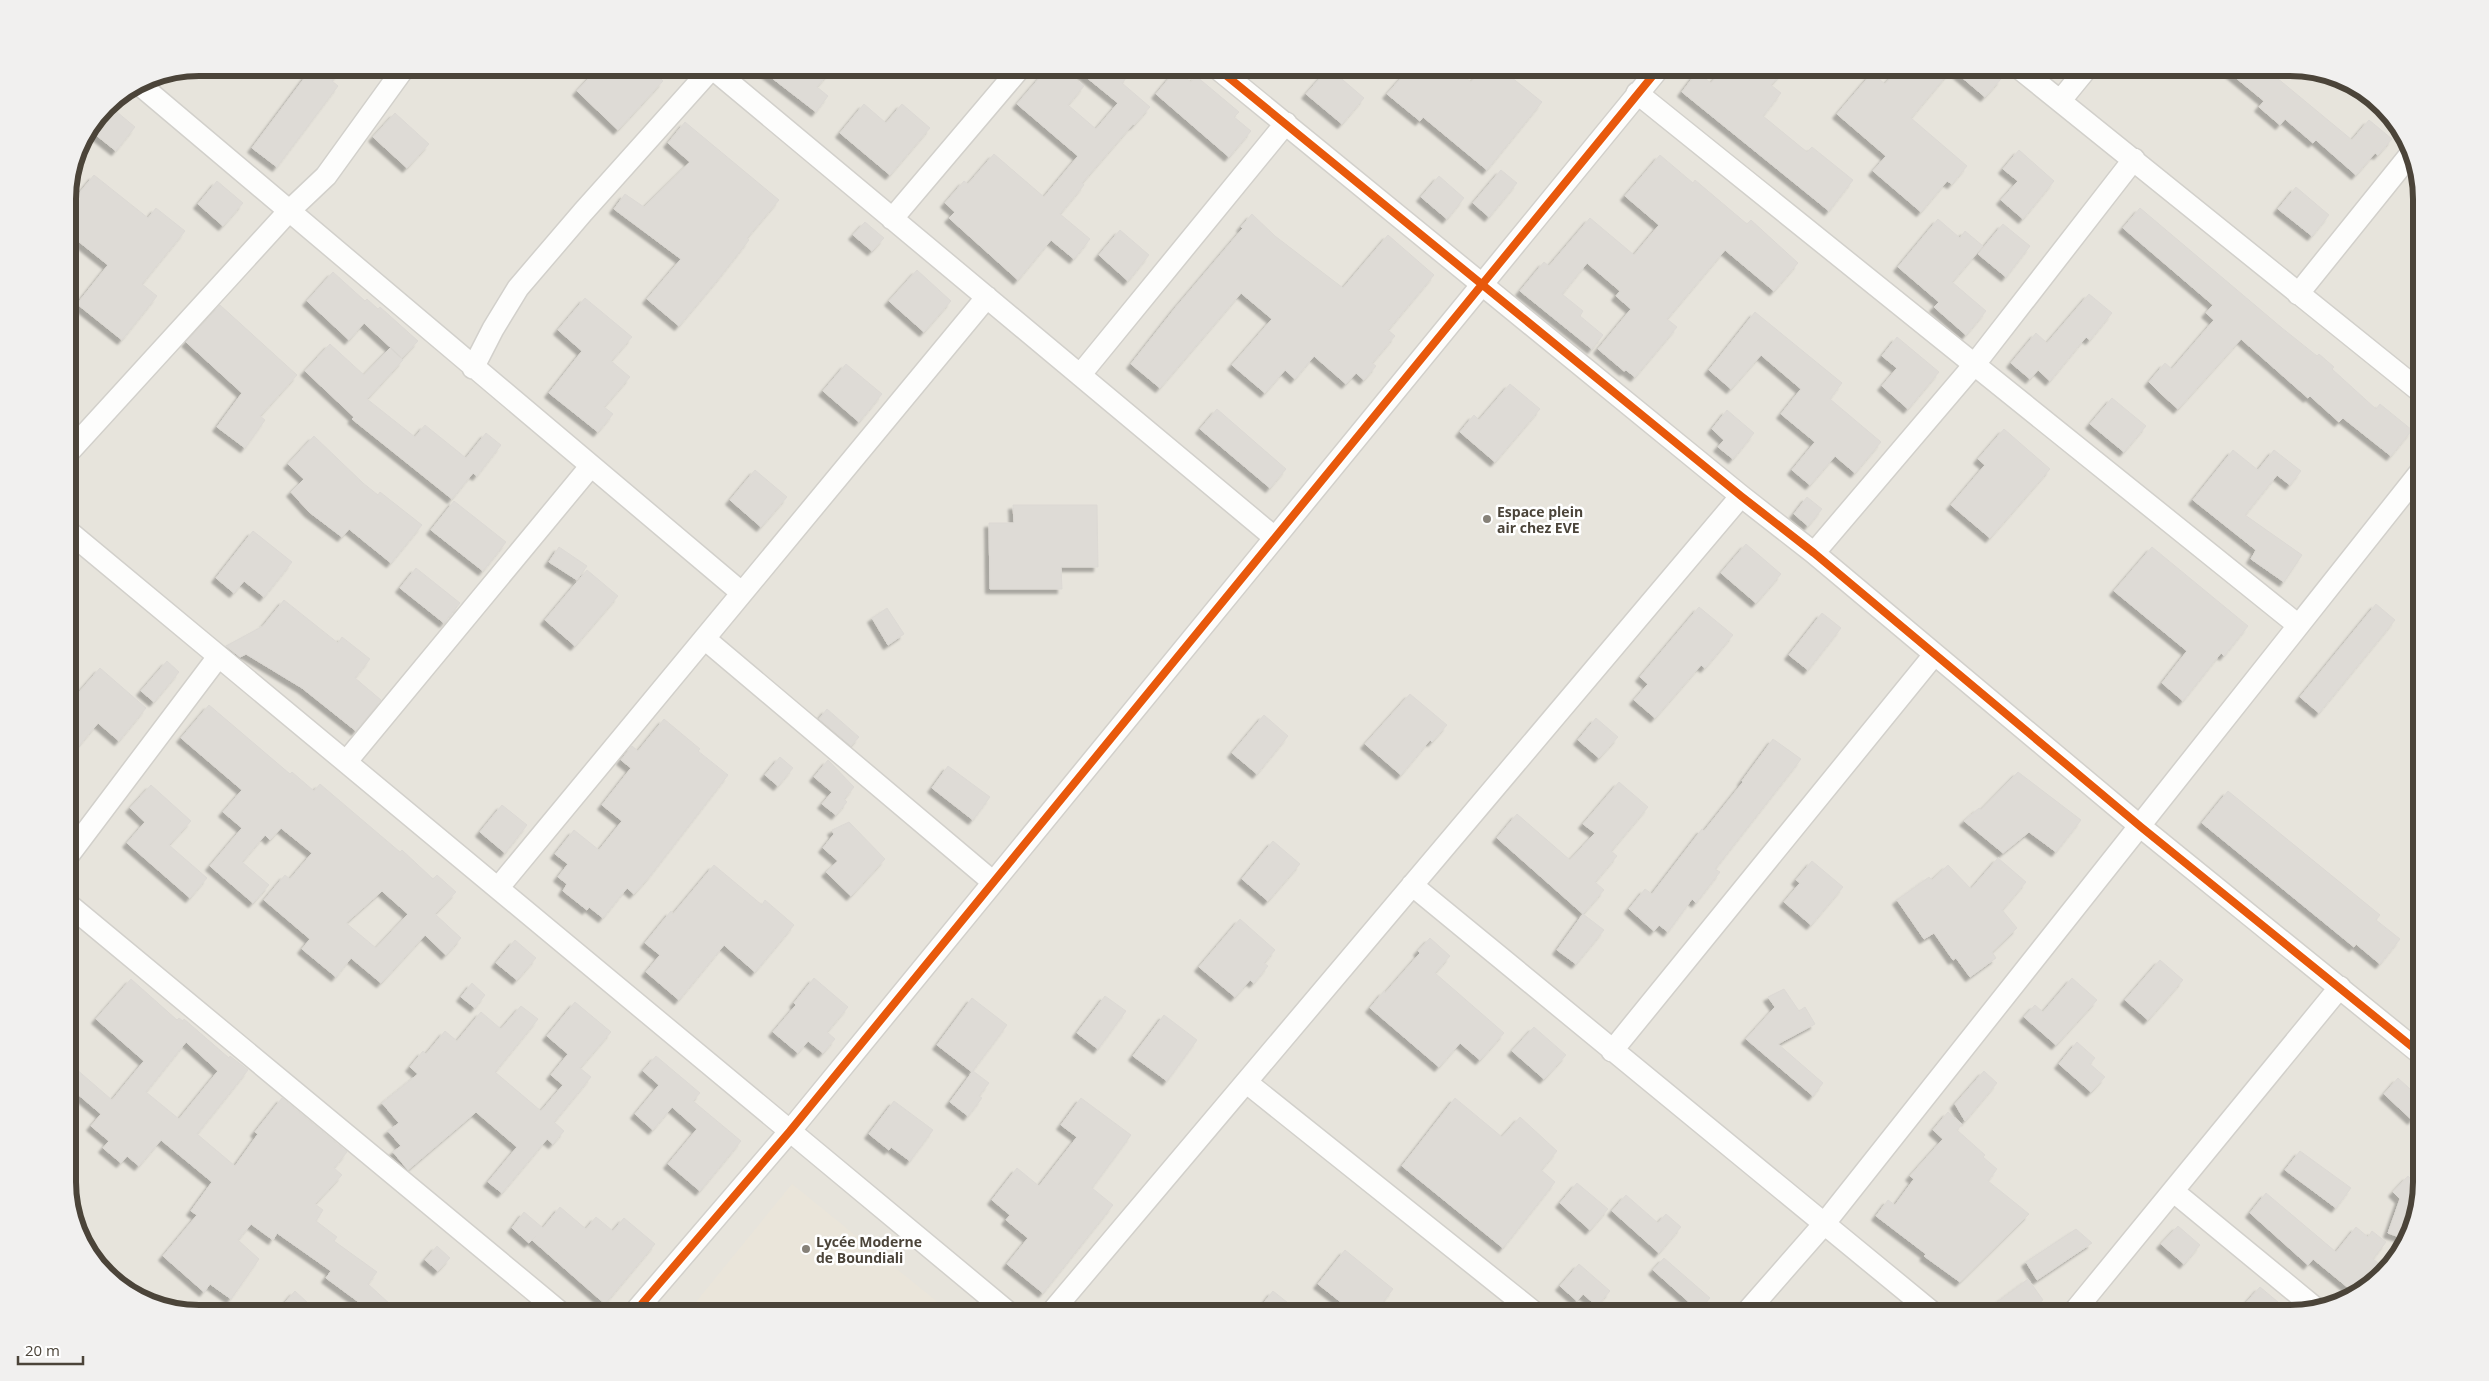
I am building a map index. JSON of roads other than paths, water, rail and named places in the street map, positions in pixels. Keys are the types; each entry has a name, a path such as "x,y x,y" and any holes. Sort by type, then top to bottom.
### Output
{"street":[{"path":"77,443 288,212 326,176 398,76"},
{"path":"473,368 493,329 518,288 582,212 705,76"},
{"path":"722,76 1274,538"},
{"path":"892,219 1013,76"},
{"path":"1227,76 1741,496 1814,553 2141,827 2413,1047"},
{"path":"642,1305 790,1131 1652,76"},
{"path":"2029,76 2412,385"},
{"path":"2060,101 2080,76"},
{"path":"145,89 288,212 742,593"},
{"path":"1637,94 2298,625"},
{"path":"1080,375 1286,123"},
{"path":"1814,553 1974,365 2134,159"},
{"path":"2298,294 2406,160"},
{"path":"498,888 987,297"},
{"path":"346,762 590,466"},
{"path":"1754,1305 1824,1224 2141,827 2412,482"},
{"path":"1059,1305 1741,496"},
{"path":"77,539 998,1305"},
{"path":"705,638 993,882"},
{"path":"1612,1051 1934,654"},
{"path":"77,844 218,657"},
{"path":"1412,885 1922,1305"},
{"path":"77,911 550,1305"},
{"path":"2080,1305 2340,987"},
{"path":"1246,1082 1524,1305"},
{"path":"2173,1191 2310,1303"}],"place":[{"name":"Espace plein air chez EVE","path":"1487,519"},
{"name":"Lycée Moderne de Boundiali","path":"806,1249"}]}
